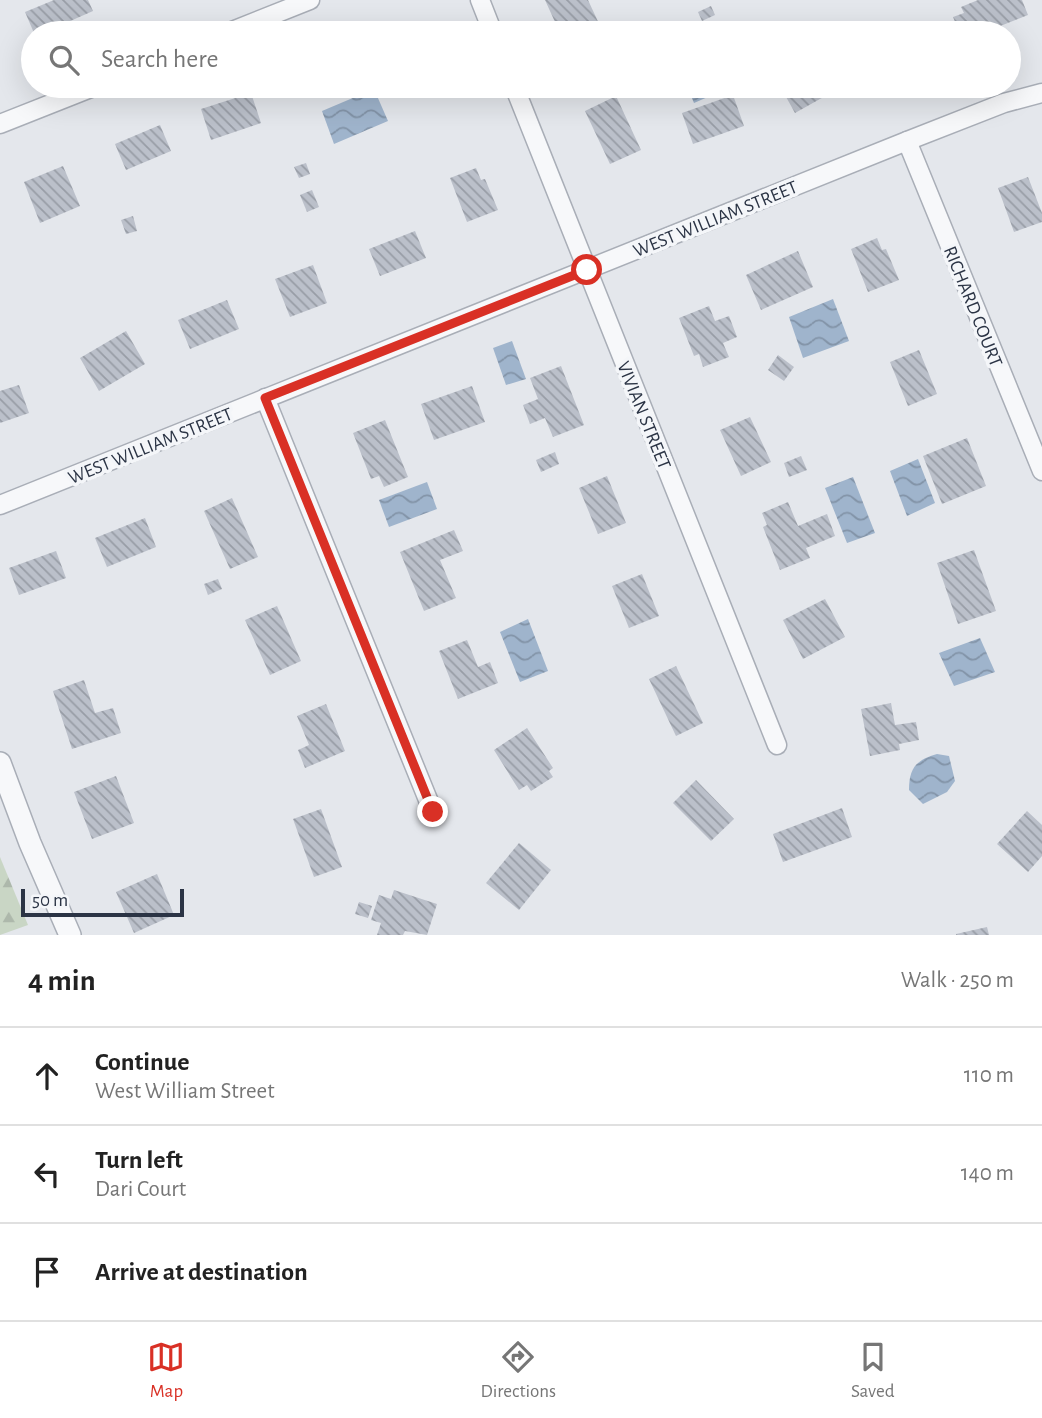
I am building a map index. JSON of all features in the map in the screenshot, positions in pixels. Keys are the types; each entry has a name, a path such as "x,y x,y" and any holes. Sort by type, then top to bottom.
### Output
{"street":[{"path":"257,21 310,0"},
{"path":"480,0 488,21"},
{"name":"WEST WILLIAM STREET","path":"0,505 907,141 1004,103 1042,93"},
{"path":"0,124 66,98"},
{"name":"VIVIAN STREET","path":"519,98 777,745"},
{"name":"RICHARD COURT","path":"907,141 1042,471"},
{"path":"265,398 433,812"},
{"path":"0,763 30,844 70,935"}],"green space":[{"path":"0,857 28,925 0,935"}],"water":[{"path":"353,98 378,98 388,121 334,144 322,111"},
{"path":"692,98 705,98 694,103"},
{"path":"833,299 849,341 803,358 789,317"},
{"path":"512,341 526,379 506,385 493,348"},
{"path":"918,459 935,503 907,516 890,471"},
{"path":"853,477 875,533 847,543 825,488"},
{"path":"427,482 437,509 389,527 379,500"},
{"path":"528,619 548,671 520,682 500,632"},
{"path":"980,638 995,672 954,686 939,653"},
{"path":"937,754 949,756 955,781 947,792 923,804 909,790 910,776 919,762"}],"building":[{"path":"54,0 88,0 93,11 70,21 29,21 25,12"},
{"path":"545,0 588,0 598,21 555,21"},
{"path":"978,0 1022,0 1028,15 1013,21 955,21 953,17 964,13 961,7"},
{"path":"711,6 715,15 702,21 698,12"},
{"path":"235,98 253,98 261,123 211,140 201,109"},
{"path":"617,98 641,150 610,164 585,111"},
{"path":"724,98 734,98 744,126 693,144 682,113"},
{"path":"787,98 822,98 795,113"},
{"path":"160,125 171,151 126,170 115,144"},
{"path":"306,163 310,174 299,178 294,167"},
{"path":"63,166 80,206 40,223 24,182"},
{"path":"476,168 481,180 485,179 498,210 467,222 450,178"},
{"path":"1028,177 1042,213 1042,222 1014,232 998,188"},
{"path":"312,190 319,207 307,212 300,195"},
{"path":"133,216 137,231 126,234 121,220"},
{"path":"415,231 426,258 380,276 369,249"},
{"path":"877,238 882,250 886,249 899,280 868,292 851,249"},
{"path":"798,251 813,287 761,310 746,275"},
{"path":"313,265 327,303 290,317 275,279"},
{"path":"227,300 239,329 190,349 178,320"},
{"path":"709,306 715,321 729,316 737,337 723,343 729,357 703,367 699,354 694,356 679,318"},
{"path":"126,331 145,364 99,391 80,358"},
{"path":"919,350 937,394 908,406 890,362"},
{"path":"778,355 794,367 784,381 768,370"},
{"path":"561,366 584,425 553,437 545,418 530,424 523,405 538,399 530,378"},
{"path":"19,385 29,413 0,423 0,391"},
{"path":"472,386 485,422 434,440 421,404"},
{"path":"750,417 771,462 741,476 720,430"},
{"path":"385,420 408,477 384,487 379,476 371,479 353,433"},
{"path":"967,438 986,486 942,504 923,456"},
{"path":"555,452 559,464 541,472 536,460"},
{"path":"801,456 807,470 789,477 784,463"},
{"path":"607,476 626,523 598,534 579,488"},
{"path":"232,498 258,557 230,569 204,511"},
{"path":"788,502 798,526 827,514 835,536 806,548 810,558 780,570 763,527 767,525 762,513"},
{"path":"145,518 156,547 107,567 95,538"},
{"path":"454,530 463,551 440,560 456,598 424,611 400,552"},
{"path":"974,550 996,611 958,624 937,563"},
{"path":"56,551 66,578 19,595 9,568"},
{"path":"642,574 659,616 629,628 612,586"},
{"path":"218,579 222,589 208,595 204,584"},
{"path":"825,599 845,637 803,659 783,620"},
{"path":"277,606 301,661 270,675 245,620"},
{"path":"467,640 478,667 490,662 498,683 458,699 439,651"},
{"path":"676,666 703,723 676,736 649,679"},
{"path":"84,680 95,713 113,708 121,733 72,749 53,691"},
{"path":"891,703 895,725 916,722 919,740 899,744 900,750 870,756 861,709"},
{"path":"326,704 345,751 305,768 298,750 309,745 297,716"},
{"path":"527,728 553,768 549,771 553,777 531,791 527,785 519,790 494,750"},
{"path":"116,776 134,823 92,839 74,792"},
{"path":"696,780 734,819 711,841 673,803"},
{"path":"842,808 852,837 783,862 773,834"},
{"path":"321,809 342,867 314,877 293,819"},
{"path":"1027,811 1042,825 1042,856 1028,872 997,844"},
{"path":"519,843 551,870 519,910 486,883"},
{"path":"157,874 174,915 134,933 116,892"},
{"path":"394,890 437,904 427,935 405,931 403,935 377,935 381,923 371,920 379,895 391,899"},
{"path":"359,902 372,906 368,918 355,914"},
{"path":"987,927 989,935 956,935 956,934"}],"route":[{"path":"433,812 265,398 587,270"}]}
